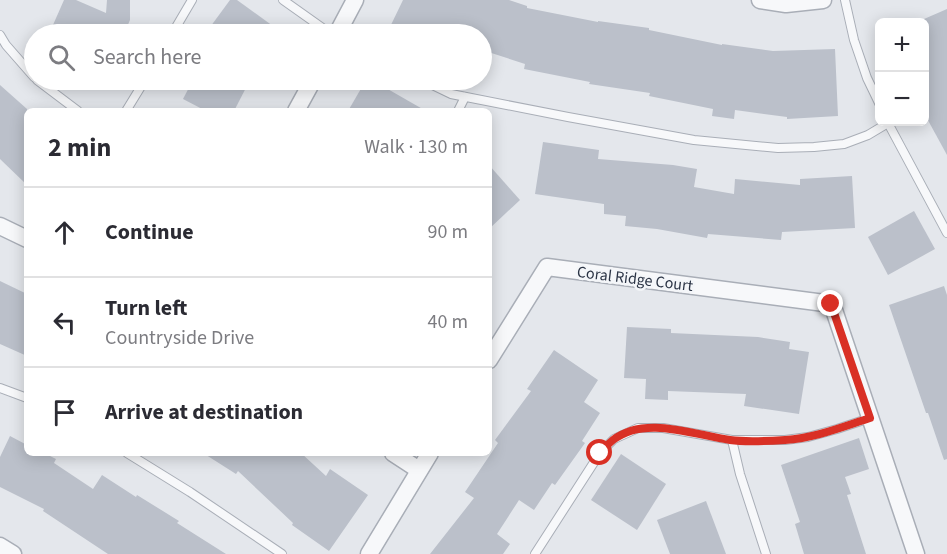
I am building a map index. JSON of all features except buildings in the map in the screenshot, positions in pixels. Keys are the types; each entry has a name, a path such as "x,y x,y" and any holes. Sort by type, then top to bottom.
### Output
{"street":[{"path":"342,24 355,0"},
{"path":"760,0 786,4 823,0"},
{"path":"298,108 308,90"},
{"path":"0,226 24,238"},
{"name":"Coral Ridge Court","path":"492,355 547,267 831,304 870,418"},
{"path":"870,418 916,554"},
{"path":"398,456 419,470"},
{"path":"369,554 428,456"},
{"path":"0,546 13,554"}],"lane":[{"path":"178,24 192,0"},
{"path":"283,0 317,24"},
{"path":"845,0 854,40 875,96"},
{"path":"0,35 24,65"},
{"path":"51,90 74,108"},
{"path":"128,108 139,90"},
{"path":"443,90 465,97 694,140 778,148 844,144 868,135 881,126"},
{"path":"460,108 465,97"},
{"path":"889,126 947,233"},
{"path":"0,388 24,397"},
{"path":"535,554 600,453 614,439 638,428 663,428 732,440 785,440 808,437 870,418"},
{"path":"732,440 740,474 766,554"},
{"path":"132,456 282,554"}],"route":[{"path":"600,453 614,439 638,428 663,428 732,440 785,440 808,437 870,418 831,304"}]}
